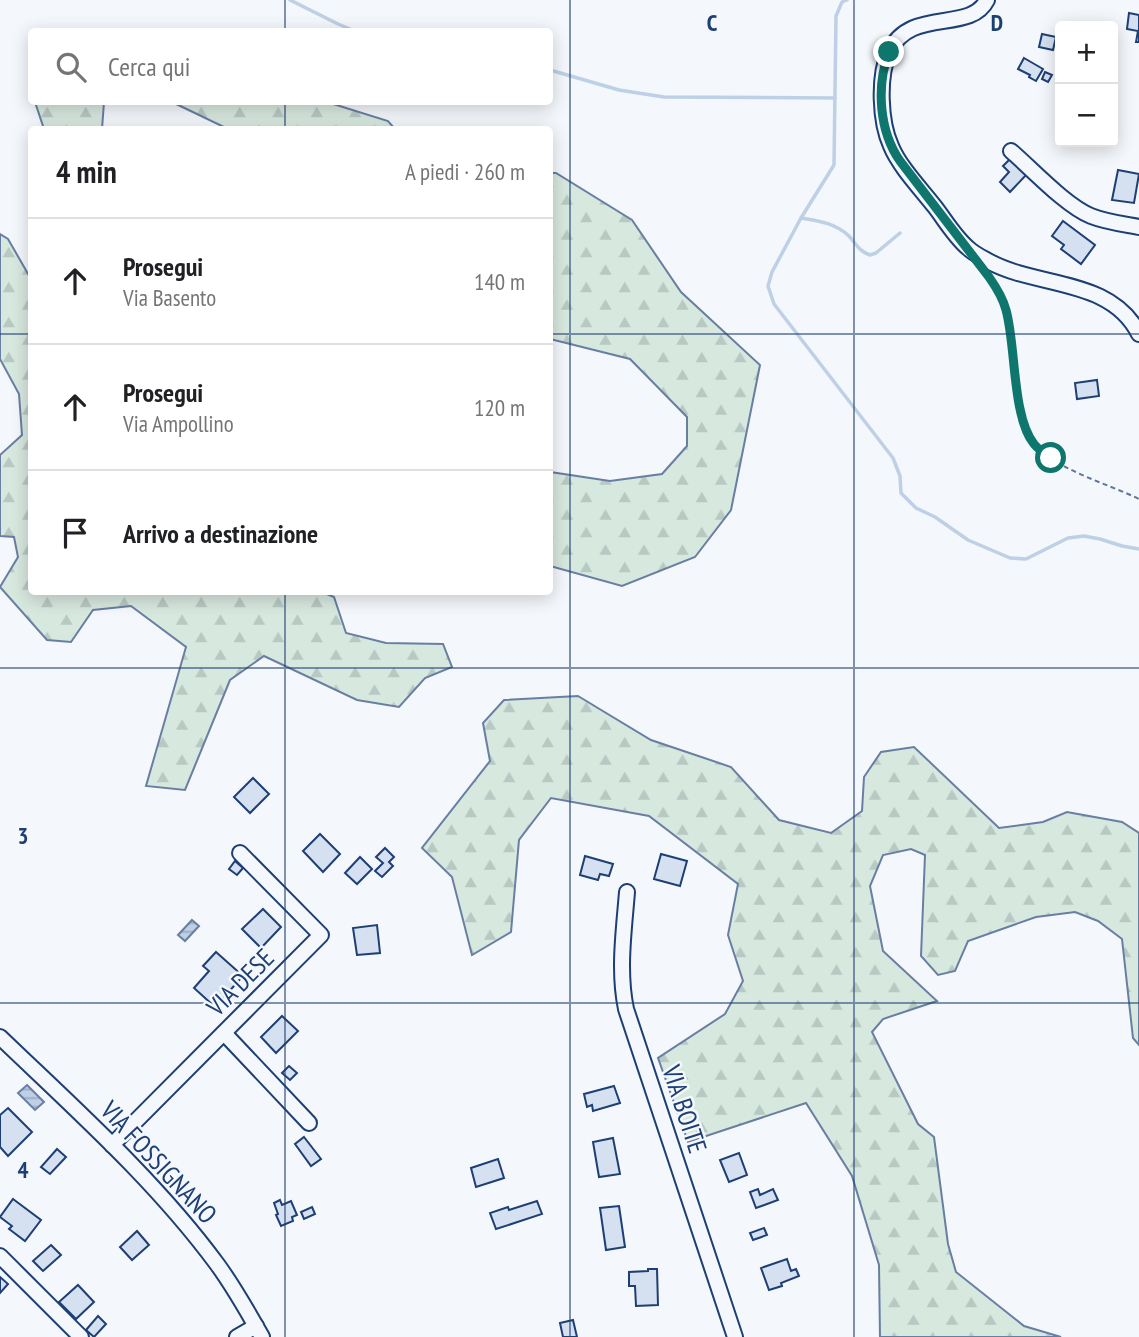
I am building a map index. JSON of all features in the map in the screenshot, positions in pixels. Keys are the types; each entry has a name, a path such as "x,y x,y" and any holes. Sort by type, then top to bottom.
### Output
{"street":[{"path":"988,0 981,9 970,15 909,30 891,48 884,72 882,98 886,133 892,149 968,248 998,266 1101,297 1122,311 1139,334"},
{"path":"1011,150 1082,212 1103,220 1139,227"},
{"name":"VIA DESE","path":"112,1145 321,935 240,853"},
{"name":"VIA BOITE","path":"627,892 622,962 626,1009 735,1337"},
{"path":"224,1033 309,1122"},
{"name":"VIA FOSSIGNANO","path":"0,1037 154,1189 227,1278 259,1331"},
{"path":"0,1256 81,1337"},
{"path":"237,1337 259,1331"}],"path":[{"path":"989,277 1007,312 1020,405 1024,424 1034,443 1058,463 1139,499"}],"green space":[{"path":"36,105 104,105 102,126 43,126"},
{"path":"178,105 337,105 388,121 392,126 222,126"},
{"path":"553,173 632,220 681,292 760,365 731,510 695,557 622,586 553,567 553,472 610,481 662,474 687,446 687,417 630,359 553,340"},
{"path":"0,234 8,239 28,274 28,595 329,595 334,597 346,633 386,643 443,644 452,667 425,678 399,707 357,700 264,656 230,680 185,790 146,786 186,647 131,606 93,610 71,642 47,640 0,587 18,557 14,537 0,536 0,455 22,435 19,394 0,359"},
{"path":"578,696 651,740 731,767 779,820 831,833 862,811 864,777 881,752 914,747 999,828 1043,822 1067,812 1122,822 1139,833 1139,1045 1133,1038 1122,939 1098,921 1075,912 1036,917 968,941 955,971 938,975 921,956 925,855 911,849 883,855 870,886 883,951 937,1001 883,1019 872,1032 918,1124 934,1137 948,1244 956,1272 1024,1326 1061,1337 880,1337 879,1265 852,1176 806,1103 688,1142 658,1058 725,1014 743,981 728,935 738,884 649,816 551,798 519,840 511,932 472,955 452,877 422,848 490,761 483,723 504,700"}],"water":[{"path":"192,920 199,926 185,941 178,935"},
{"path":"27,1085 44,1102 35,1110 18,1093"}],"building":[{"path":"1129,13 1139,15 1139,42 1136,42 1138,31 1127,29"},
{"path":"1042,34 1055,37 1053,50 1039,47"},
{"path":"1024,58 1043,69 1036,81 1018,69"},
{"path":"1045,72 1052,75 1048,82 1042,79"},
{"path":"1011,158 1027,174 1010,192 1000,182 1009,172 1003,166"},
{"path":"1118,170 1139,174 1134,203 1112,200"},
{"path":"1063,221 1095,245 1081,264 1061,249 1064,245 1052,236"},
{"path":"1097,380 1099,396 1077,399 1075,383"},
{"path":"253,778 269,794 250,813 234,797"},
{"path":"320,834 340,854 323,872 303,851"},
{"path":"385,848 394,857 389,862 393,866 382,877 375,871 383,863 376,857"},
{"path":"661,854 687,861 680,886 654,879"},
{"path":"585,856 613,864 609,876 600,874 598,880 580,875"},
{"path":"360,857 372,869 357,884 345,873"},
{"path":"235,861 243,868 237,875 229,869"},
{"path":"263,909 281,927 261,948 242,929"},
{"path":"377,925 380,953 357,955 353,928"},
{"path":"216,952 243,976 215,1007 194,988 209,971 203,966"},
{"path":"282,1016 298,1031 276,1053 261,1037"},
{"path":"289,1066 297,1073 290,1080 282,1073"},
{"path":"614,1086 620,1103 593,1111 592,1105 587,1107 584,1094"},
{"path":"8,1108 32,1132 8,1156 0,1147 0,1115"},
{"path":"304,1137 321,1159 311,1166 295,1144"},
{"path":"613,1138 620,1174 599,1177 593,1142"},
{"path":"57,1149 66,1157 50,1174 41,1167"},
{"path":"739,1153 747,1175 729,1182 720,1160"},
{"path":"498,1159 504,1178 476,1187 471,1168"},
{"path":"758,1189 760,1195 773,1189 778,1200 756,1208 750,1192"},
{"path":"13,1199 41,1220 25,1241 9,1229 12,1226 0,1217"},
{"path":"280,1200 282,1205 291,1201 297,1215 292,1217 293,1221 281,1226 274,1203"},
{"path":"537,1201 542,1214 496,1229 490,1213"},
{"path":"619,1206 625,1247 606,1250 600,1208"},
{"path":"312,1207 315,1214 304,1219 301,1212"},
{"path":"764,1228 767,1235 753,1240 750,1233"},
{"path":"137,1231 149,1245 132,1260 120,1247"},
{"path":"51,1245 61,1255 43,1271 33,1261"},
{"path":"787,1259 791,1271 796,1269 799,1276 769,1290 761,1268"},
{"path":"657,1269 658,1305 636,1306 635,1286 629,1286 629,1272"},
{"path":"0,1277 8,1284 0,1293"},
{"path":"78,1285 94,1302 76,1319 59,1302"},
{"path":"98,1316 106,1324 94,1337 86,1330"},
{"path":"573,1320 577,1337 563,1337 560,1323"}],"waterway":[{"path":"290,0 348,28"},
{"path":"847,0 842,2 836,16 834,165 772,272 768,286 774,304 893,458 900,476 901,493 916,508 935,517 968,540 1010,558 1026,559 1068,538 1084,536 1139,549"},
{"path":"553,71 619,90 664,97 835,98"},
{"path":"801,218 838,228 870,255 900,233"}],"route":[{"path":"889,52 882,98 886,133 892,149 989,277 1001,297 1008,318 1024,424 1029,437 1051,458"}]}
